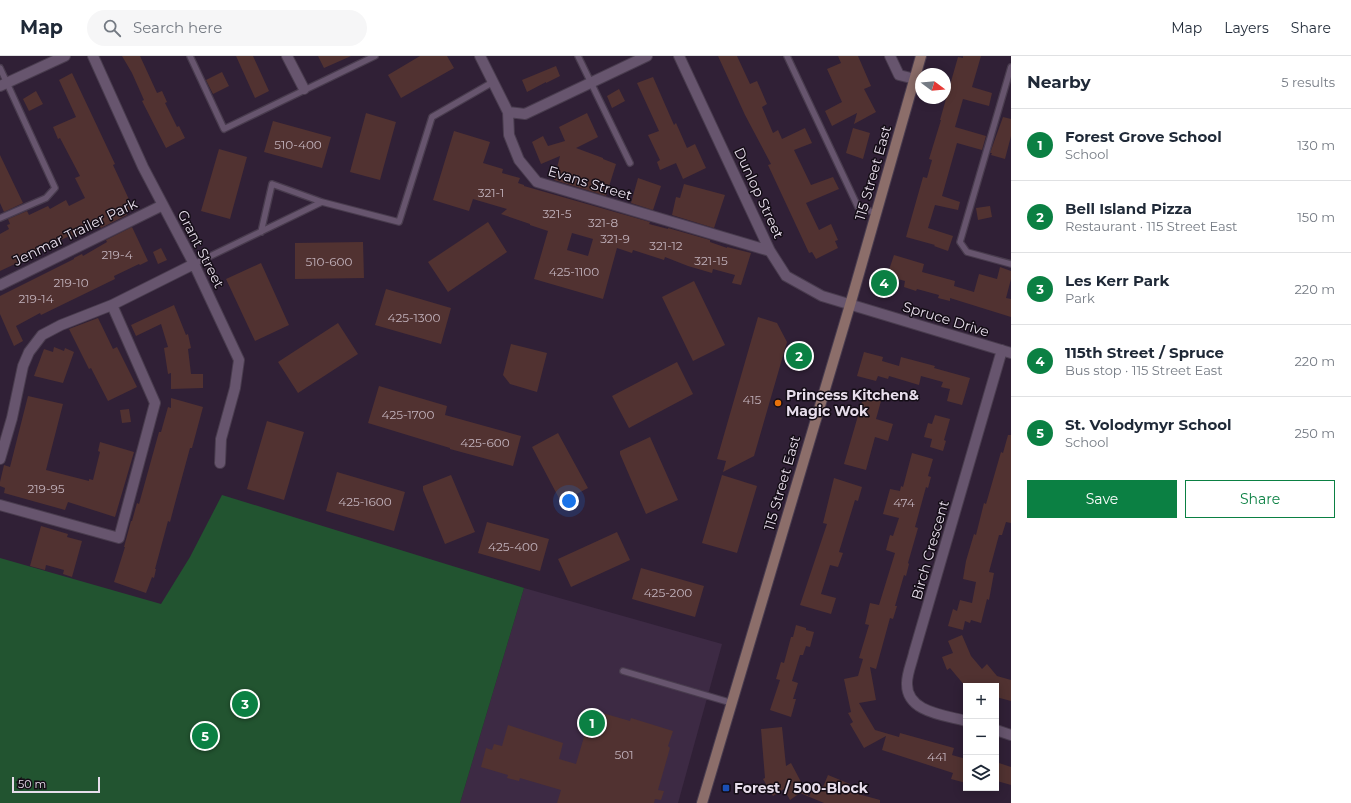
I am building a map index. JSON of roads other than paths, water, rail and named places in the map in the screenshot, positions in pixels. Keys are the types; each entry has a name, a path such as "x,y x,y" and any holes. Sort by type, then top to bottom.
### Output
{"street":[{"path":"3,84 65,56"},
{"name":"Grant Street","path":"93,56 143,167 194,264 238,360 235,388 221,439 220,463"},
{"path":"287,56 304,89"},
{"name":"Evans Street","path":"480,56 508,112 509,135 519,160 537,182 770,251"},
{"path":"508,112 525,114 647,56"},
{"name":"Dunlop Street","path":"679,56 770,251 786,276 822,296 850,305"},
{"path":"890,56 899,75 915,79"},
{"name":"115 Street East","path":"918,68 921,56"},
{"name":"115 Street East","path":"702,803 733,704 915,79"},
{"name":"Jenmar Trailer Park","path":"0,285 163,205"},
{"path":"0,459 12,418 23,366 29,352 42,335 61,325 112,305 194,264"},
{"path":"0,505 119,538 154,403 112,305"},
{"name":"Spruce Drive","path":"850,305 1007,352"},
{"name":"Birch Crescent","path":"963,721 921,708 914,703 909,696 907,683 914,653 1007,352"},
{"path":"999,731 1011,734"}],"lane":[{"path":"190,56 224,128 374,56"},
{"path":"578,56 630,163"},
{"path":"787,56 858,207 876,212"},
{"path":"1011,67 960,242 967,252 1011,264"},
{"path":"0,68 3,84 55,188 46,198 0,218"},
{"path":"261,232 272,184 322,202 399,222 432,117 493,82"},
{"path":"194,264 322,202"},
{"path":"623,671 733,704"}],"place":[{"name":"115th Street / Spruce","path":"884,283"},
{"name":"Bell Island Pizza","path":"799,356"},
{"name":"Princess Kitchen& Magic Wok","path":"778,403"},
{"name":"Les Kerr Park","path":"245,704"},
{"name":"Forest Grove School","path":"592,723"},
{"name":"St. Volodymyr School","path":"205,736"},
{"name":"Forest / 500-Block","path":"726,788"}]}
